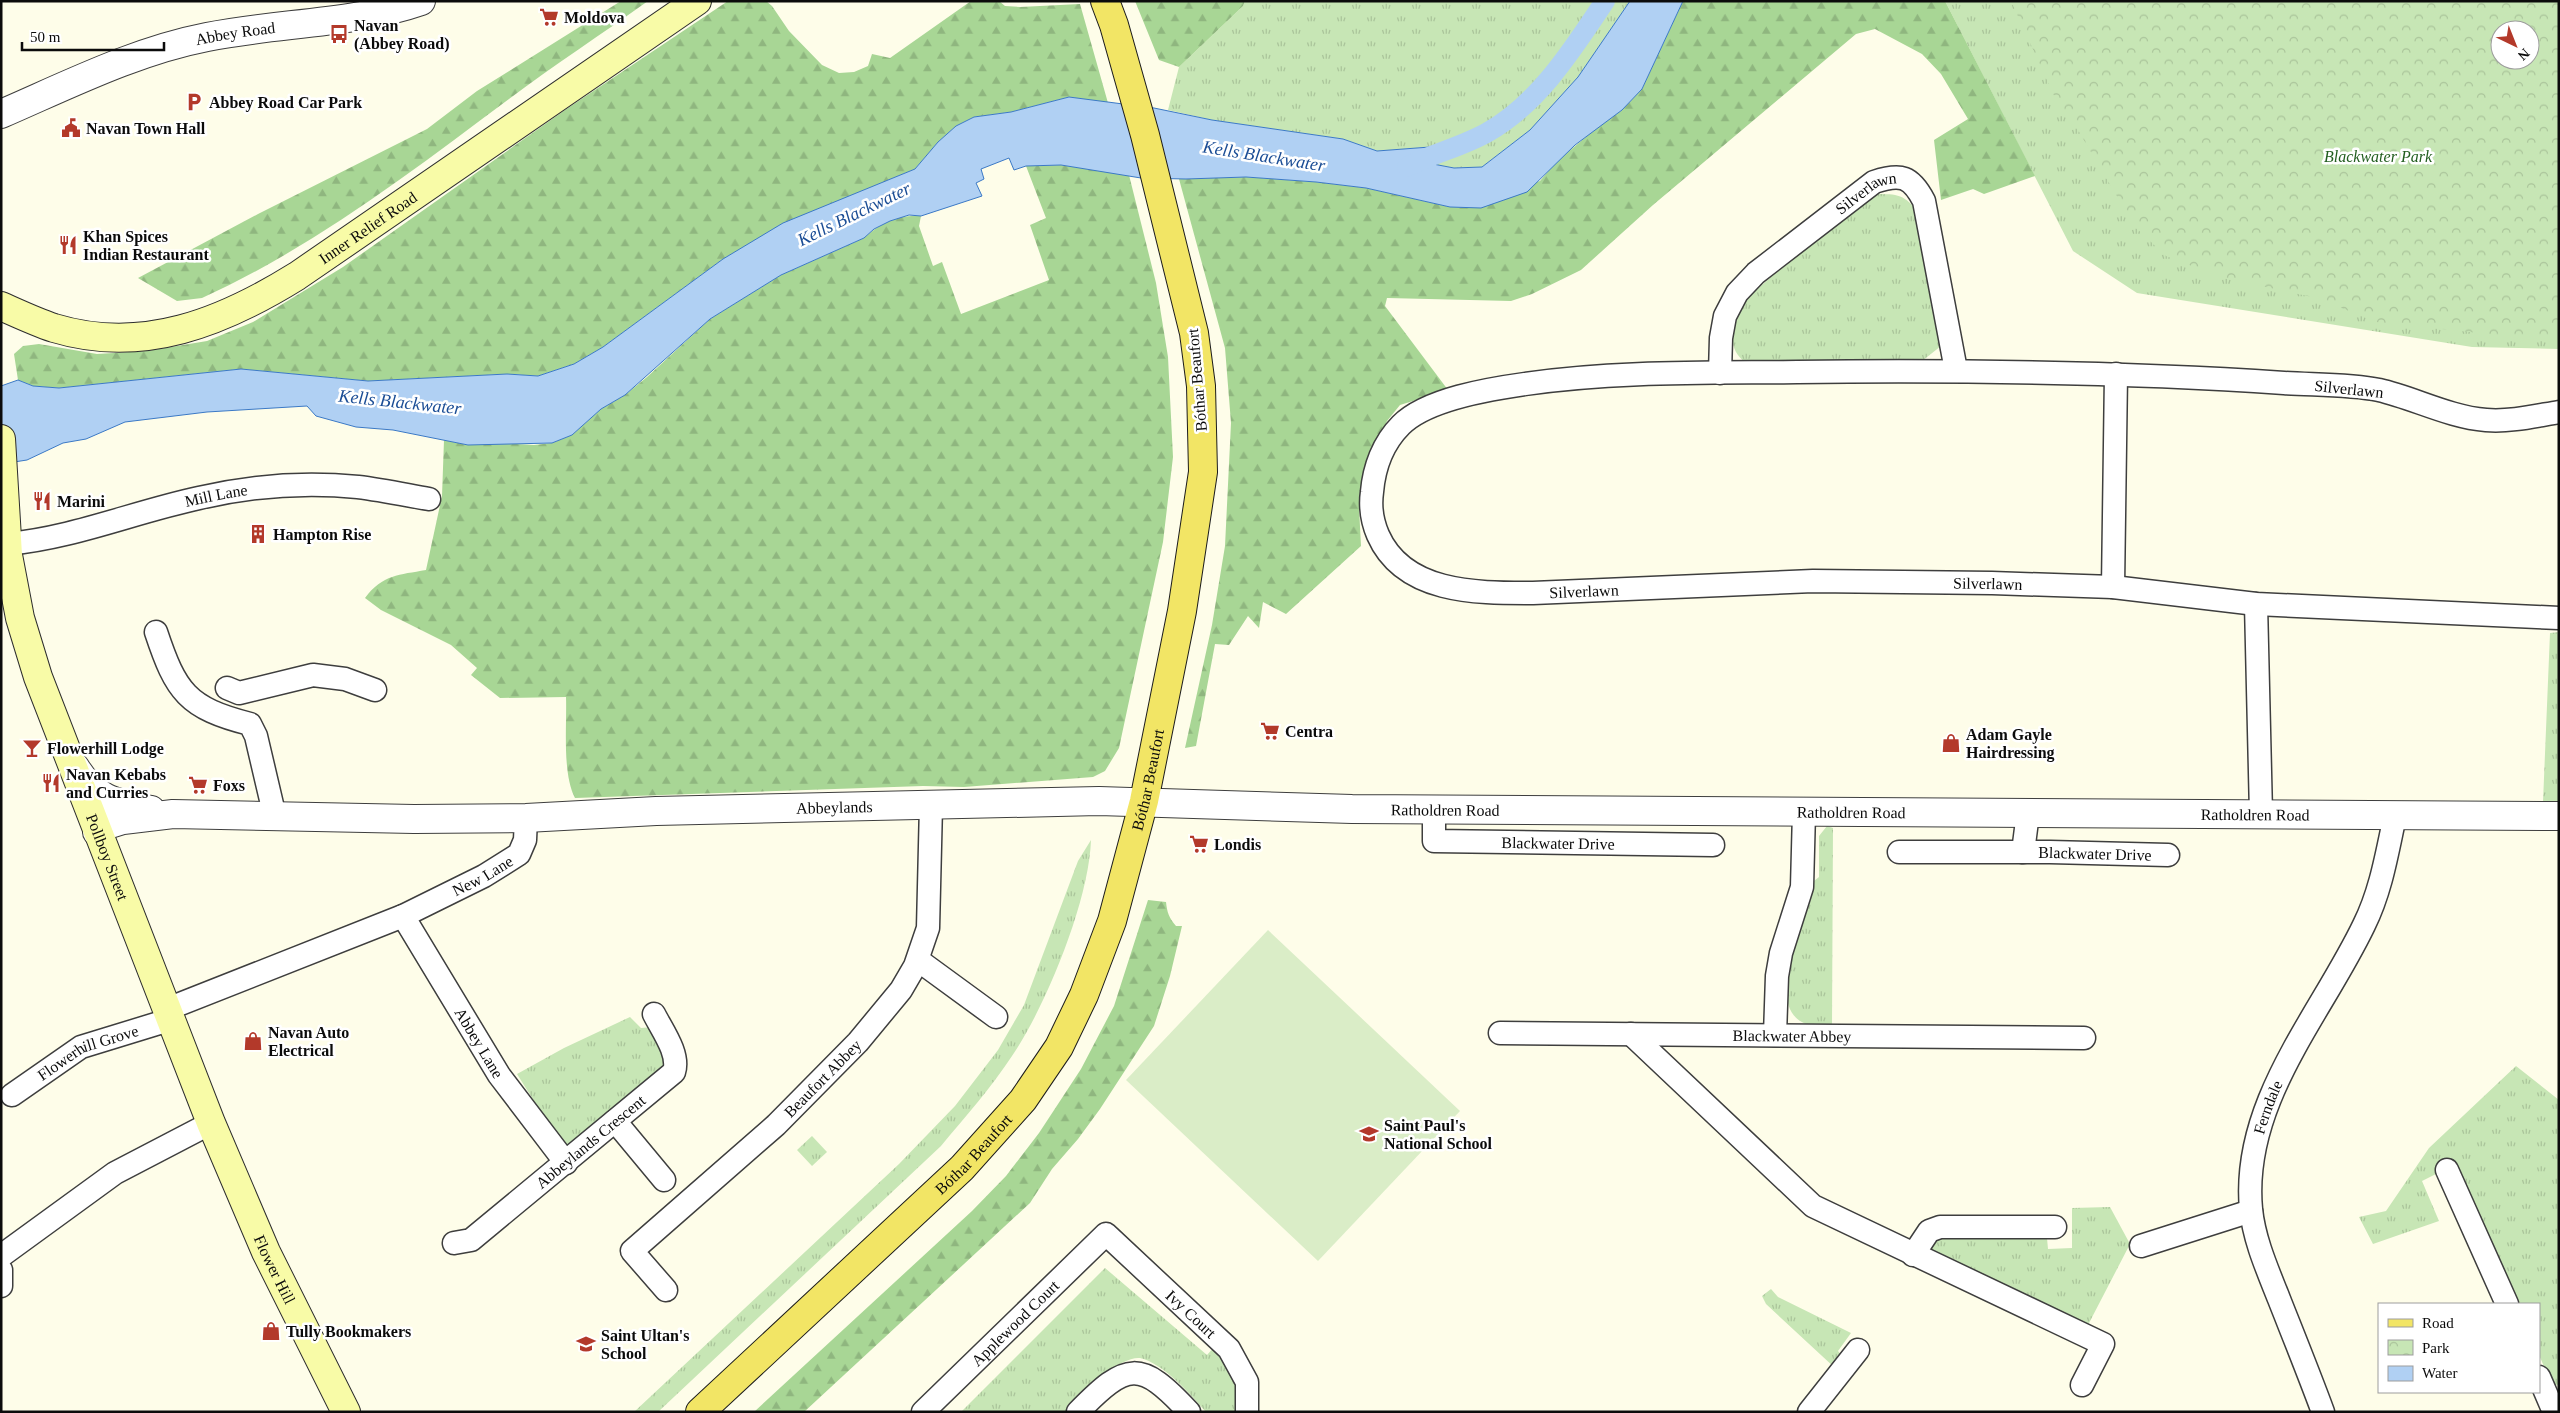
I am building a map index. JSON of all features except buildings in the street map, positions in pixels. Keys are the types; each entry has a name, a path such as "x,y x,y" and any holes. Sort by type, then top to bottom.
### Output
{"main road":[{"name":"Inner Relief Road","path":"1,306 56,329 114,337 182,331 215,320 255,302 297,276 697,1"},
{"name":"Bóthar Beaufort","path":"700,1412 962,1168 1023,1100 1059,1047 1084,995 1112,921 1144,801 1182,611 1203,472 1201,386 1194,332 1171,234 1128,71 1105,1"},
{"name":"Pollboy Street","path":"1,439 5,552 20,618 38,677 96,832 211,1124"},
{"name":"Flower Hill","path":"211,1124 266,1252 346,1412"}],"street":[{"name":"Abbey Road","path":"1,114 104,69 161,48 207,37 350,17 421,1"},
{"name":"Silverlawn","path":"1720,373 1721,338 1725,316 1737,293 1756,273 1874,182 1888,177 1905,178 1917,187 1924,201 1956,370"},
{"name":"Silverlawn","path":"2559,412 2514,419 2485,420 2376,390 2180,376 1956,370 1587,377 1523,384 1462,397 1426,409 1401,425 1382,452 1373,478 1370,502 1375,528 1386,552 1404,569 1432,583 1461,590 1496,593 1813,581 2113,588 2256,604 2559,618"},
{"path":"2113,588 2116,374"},
{"name":"Mill Lane","path":"5,552 35,541 191,500 254,488 314,485 358,487 429,499"},
{"path":"2256,604 2261,814"},
{"path":"156,632 168,668 185,695 206,711 250,724 275,816"},
{"path":"227,688 239,693 313,674 345,679 375,690"},
{"path":"252,690 258,708 258,720 253,730"},
{"path":"66,750 82,779 98,795 112,803 172,814"},
{"name":"Abbeylands","path":"526,818 656,811 1144,801"},
{"name":"Ratholdren Road","path":"1144,801 1275,808 1434,810 2559,816"},
{"name":"Beaufort Abbey","path":"666,1290 632,1251 754,1145 858,1042 901,990 918,960 928,928 931,805"},
{"name":"Blackwater Drive","path":"1434,810 1434,841 1713,845"},
{"path":"1775,1035 1777,976 1781,953 1802,887 1804,812"},
{"name":"Blackwater Drive","path":"2024,852 2028,813"},
{"path":"96,832 107,825 123,820 172,814 414,819 526,818"},
{"name":"Ferndale","path":"2324,1412 2262,1256 2251,1210 2250,1187 2254,1151 2266,1109 2282,1073 2365,924 2382,880 2395,816"},
{"name":"New Lane","path":"167,1015 403,916 484,876 519,854 525,840 526,818"},
{"name":"Blackwater Drive","path":"1899,852 2168,855"},
{"name":"Abbey Lane","path":"403,916 499,1075 566,1163"},
{"path":"918,960 996,1017"},
{"name":"Abbeylands Crescent","path":"454,1243 471,1240 674,1072 677,1064 674,1054 654,1014"},
{"name":"Flowerhill Grove","path":"12,1095 81,1047 167,1015"},
{"name":"Blackwater Abbey","path":"1500,1033 2084,1038"},
{"path":"1631,1034 1813,1206 2103,1344 2082,1385"},
{"path":"616,1121 664,1180"},
{"path":"1,1256 115,1173 211,1124"},
{"path":"2447,1170 2506,1303"},
{"path":"2141,1246 2251,1210"},
{"path":"1913,1255 1929,1231 1940,1227 2055,1227"},
{"name":"Applewood Court","path":"923,1412 1106,1234"},
{"name":"Ivy Court","path":"1106,1234 1228,1349 1247,1382 1249,1402 1246,1412"},
{"path":"1,1270 1,1286"},
{"path":"1809,1412 1858,1350"},
{"path":"1078,1412 1118,1377 1131,1372 1144,1374 1159,1384 1189,1412"},
{"path":"2540,1379 2554,1412"}],"green space":[{"path":"621,1 648,1 543,74 361,207 283,256 202,298 177,301 138,278 258,214 427,129 477,91"},
{"path":"728,1 766,1 772,6 789,31 822,65 839,73 854,72 868,66 872,54 890,58 971,1 999,1 1005,6 1020,7 1080,4 1108,103 1069,97 1011,112 974,117 956,126 938,142 915,169 783,224 723,259 603,347 574,364 538,376 507,374 368,381 241,369 59,388 33,386 18,380 14,354 23,346 39,344 97,354 147,351 207,341 253,322 343,267 565,110"},
{"path":"1135,1 1245,1 1243,6 1179,67 1159,60"},
{"path":"1245,1 1630,1 1578,77 1530,130 1482,167 1454,168 1433,164 1430,147 1377,151 1343,139 1212,120 1168,110 1179,67 1243,6"},
{"path":"1683,1 1945,1 2035,176 1984,194 1973,189 1941,200 1934,140 1968,119 1941,74 1922,54 1875,29 1856,34 1653,205 1581,270 1532,294 1511,301 1387,298 1385,306 1448,390 1400,405 1387,421 1364,473 1359,507 1361,546 1286,614 1263,602 1259,628 1248,616 1229,645 1215,644 1196,746 1185,748 1212,625 1225,546 1231,423 1225,348 1179,179 1246,177 1316,182 1366,188 1450,207 1540,181 1555,163 1600,125 1622,110 1642,89"},
{"name":"Blackwater Park","path":"1945,1 2559,1 2559,349 2472,347 2137,293 2073,251"},
{"name":"Blackwater Park","path":"2011,1 2559,1 2559,338 2535,339 2376,322 2317,298 2223,278 2166,256 2135,227 2078,130 2056,100"},
{"path":"1061,165 1129,175 1156,283 1168,357 1173,457 1163,542 1119,748 1105,771 1093,777 964,787 923,786 575,798 568,776 566,697 500,698 471,675 477,668 451,645 381,610 365,598 378,584 385,580 426,570 442,496 444,440 468,445 499,443 534,445 552,443 572,435 601,409 625,395 647,377 710,319 781,275 864,238 884,224 905,216 921,216 919,226 933,266 942,262 961,314 1049,280 1030,225 1046,218 1026,166"},
{"path":"1874,194 1900,196 1909,202 1919,214 1941,346 1922,361 1746,363 1734,348 1733,332 1738,315 1747,298 1850,208"},
{"path":"2559,632 2559,802 2543,802 2550,633"},
{"path":"1827,826 1833,828 1832,1027 1812,1026 1799,1020 1791,1011 1787,998 1789,968 1802,905 1809,887 1819,877 1819,836"},
{"path":"1091,840 1083,892 1064,952 1025,1035 987,1091 941,1146 658,1412 634,1412 899,1164 955,1106 998,1050 1024,1005 1078,861"},
{"path":"1148,900 1166,902 1168,912 1176,926 1182,926 1170,976 1154,1026 1100,1109 1078,1139 1052,1169 1030,1203 804,1412 754,1412 972,1211 1006,1176 1039,1133 1081,1069 1114,1006"},
{"path":"1268,930 1460,1111 1318,1261 1126,1080"},
{"path":"630,1017 641,1028 653,1027 665,1066 575,1142 568,1145 561,1144 517,1074 564,1048"},
{"path":"2516,1066 2559,1100 2559,1384 2553,1387 2540,1357 2540,1303 2516,1303 2454,1165 2422,1181 2439,1221 2373,1244 2359,1217 2386,1211 2429,1148"},
{"path":"812,1136 827,1152 812,1166 797,1150"},
{"path":"2110,1207 2130,1244 2088,1325 1934,1256 1929,1247 1933,1239 1942,1237 2047,1238 2048,1249 2072,1248 2072,1208"},
{"path":"1105,1268 1207,1355 1215,1346 1240,1383 1240,1412 1206,1412 1185,1389 1158,1366 1149,1361 1136,1358 1120,1364 1103,1376 1068,1412 961,1412"},
{"path":"1771,1289 1778,1297 1851,1333 1838,1351 1843,1357 1835,1368 1766,1304 1762,1296"}],"water":[{"name":"Kells Blackwater","path":"1630,1 1683,1 1642,89 1622,110 1575,145 1527,192 1481,208 1450,207 1366,188 1316,182 1246,177 1141,178 1061,165 1026,166 1014,170 1009,158 981,169 984,179 976,183 982,196 921,216 909,215 890,221 874,229 864,238 781,275 710,319 625,395 601,409 572,435 552,443 468,445 393,430 356,427 316,416 307,406 207,412 125,422 86,439 63,443 27,460 1,464 1,386 18,380 33,386 59,388 241,369 368,381 507,374 538,376 574,364 603,347 723,259 783,223 915,169 938,142 956,126 974,117 1011,112 1069,97 1154,108 1212,120 1343,139 1377,151 1430,147 1433,164 1454,168 1482,167 1530,130 1578,77"}],"waterway":[{"path":"1407,167 1488,132 1523,106 1554,74 1605,1"}],"place":[{"name":"Moldova","path":"549,17"},
{"name":"Navan (Abbey Road)","path":"339,34"},
{"name":"Abbey Road Car Park","path":"194,102"},
{"name":"Navan Town Hall","path":"71,128"},
{"name":"Khan Spices Indian Restaurant","path":"68,245"},
{"name":"Marini","path":"42,501"},
{"name":"Hampton Rise","path":"258,534"},
{"name":"Centra","path":"1270,731"},
{"name":"Adam Gayle Hairdressing","path":"1951,743"},
{"name":"Flowerhill Lodge","path":"32,748"},
{"name":"Navan Kebabs and Curries","path":"51,783"},
{"name":"Foxs","path":"198,785"},
{"name":"Londis","path":"1199,844"},
{"name":"Navan Auto Electrical","path":"253,1041"},
{"name":"Saint Paul's National School","path":"1369,1134"},
{"name":"Tully Bookmakers","path":"271,1331"},
{"name":"Saint Ultan's School","path":"586,1344"}]}
